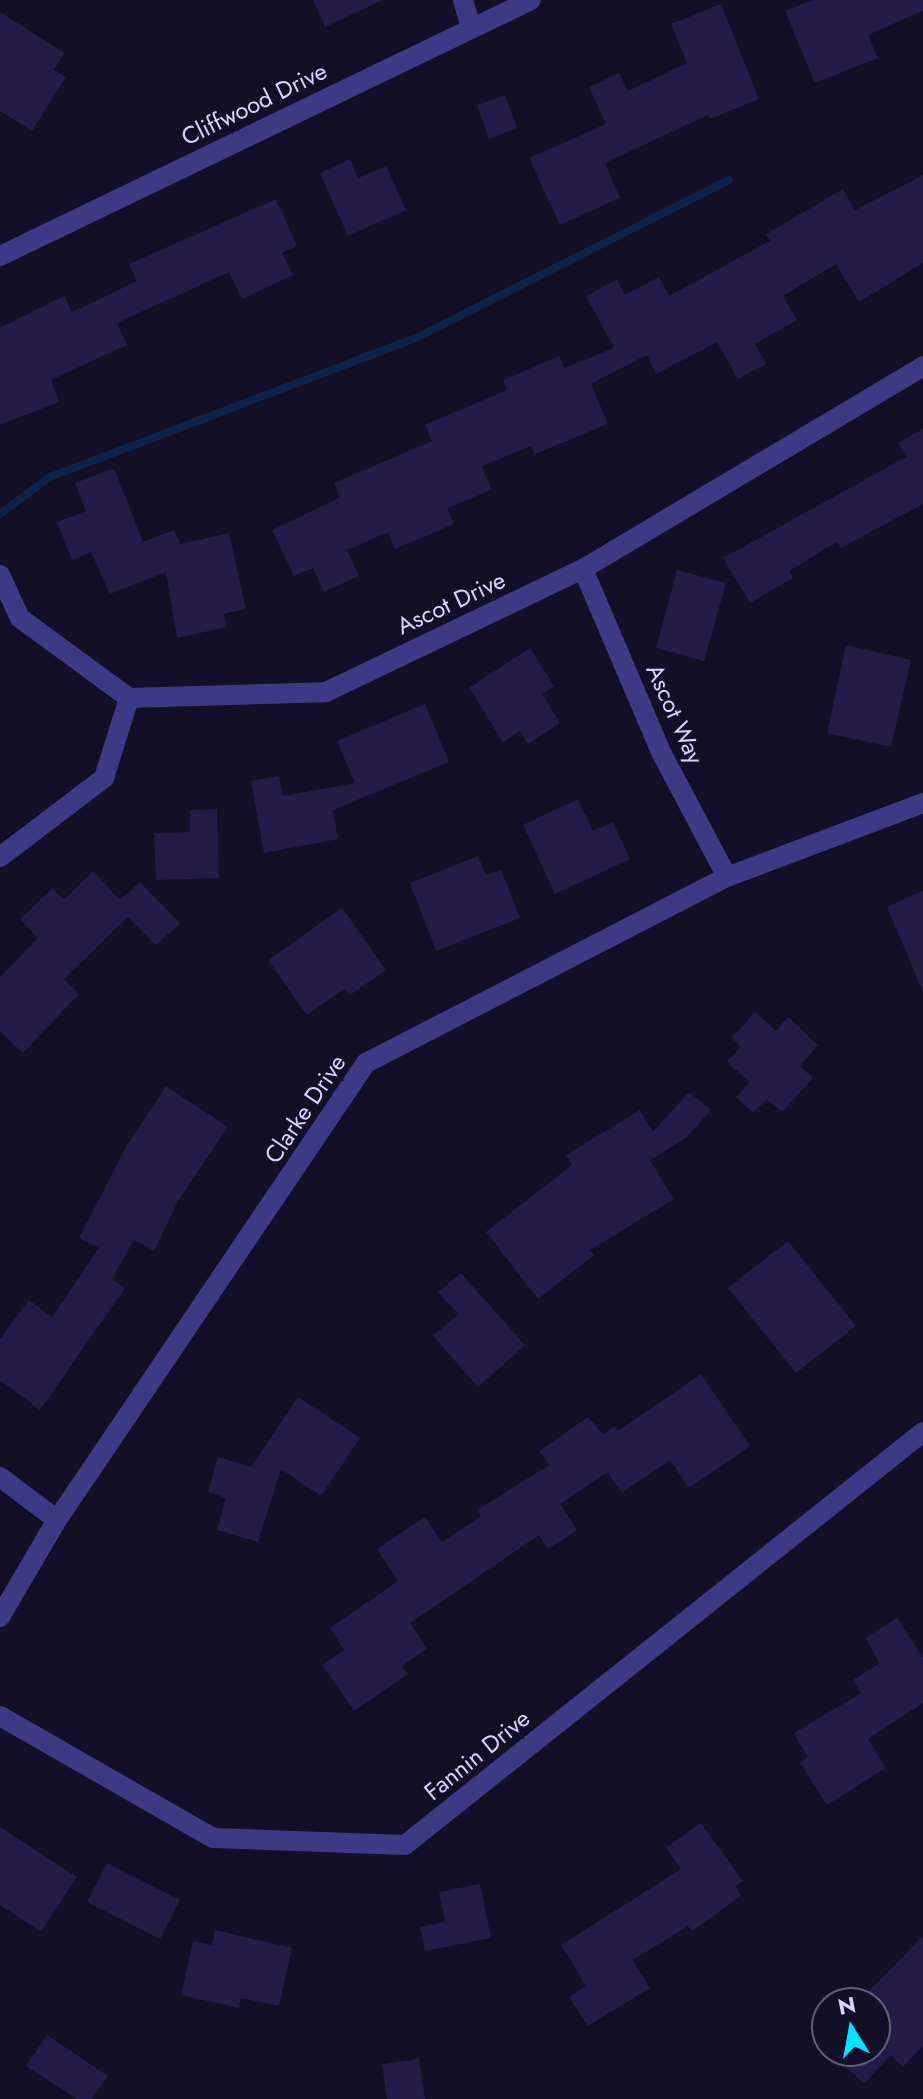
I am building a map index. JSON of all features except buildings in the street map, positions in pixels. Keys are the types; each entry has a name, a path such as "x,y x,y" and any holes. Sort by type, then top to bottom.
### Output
{"street":[{"path":"463,0 471,28"},
{"name":"Cliffwood Drive","path":"0,256 531,0"},
{"name":"Ascot Drive","path":"129,698 326,692 583,569 923,366"},
{"name":"Ascot Way","path":"583,569 662,754 727,877"},
{"path":"0,575 20,618 129,698 104,778 0,857"},
{"name":"Clarke Drive","path":"0,1617 57,1520 366,1063 727,877 923,803"},
{"name":"Fannin Drive","path":"0,1716 213,1838 405,1845 923,1432"},
{"path":"0,1477 57,1520"}],"waterway":[{"path":"0,514 50,477 414,339 729,180"}]}
